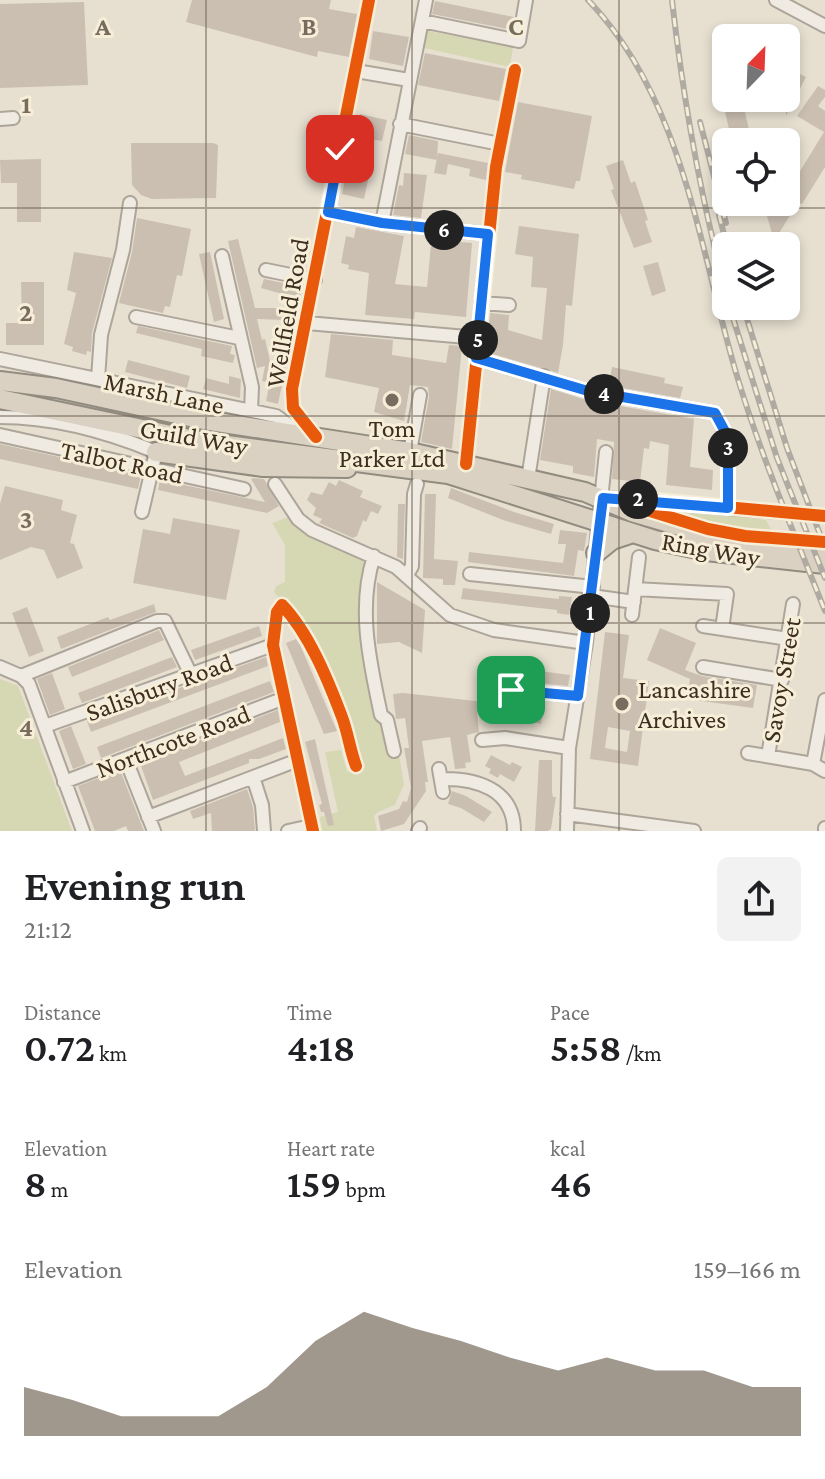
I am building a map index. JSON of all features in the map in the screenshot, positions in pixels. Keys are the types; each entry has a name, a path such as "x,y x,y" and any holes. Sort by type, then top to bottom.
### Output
{"highway":[{"name":"Guild Way","path":"0,381 56,388 204,420 309,436"},
{"name":"Guild Way","path":"0,399 204,442 390,464"},
{"name":"Marsh Lane","path":"309,436 410,452 603,498"},
{"path":"154,460 263,467 338,468 390,464 472,479 600,522"},
{"name":"Ring Way","path":"603,498 632,512 714,536 762,545 825,549"},
{"name":"Ring Way","path":"600,522 706,551 825,564"},
{"path":"596,553 612,540 633,533"}],"street":[{"name":"Wellfield Road","path":"309,436 293,408 292,389 369,0"},
{"path":"382,223 426,0"},
{"path":"422,21 519,41 526,0"},
{"path":"779,1 825,26"},
{"path":"466,464 488,234 500,144 515,70"},
{"path":"356,71 409,80"},
{"path":"400,124 500,144"},
{"path":"98,379 101,335 123,250 130,203"},
{"path":"328,212 382,223 488,234"},
{"path":"222,256 252,387 251,411"},
{"path":"280,256 271,271 315,280"},
{"path":"481,303 509,305"},
{"path":"136,317 239,338"},
{"path":"307,323 478,338"},
{"path":"476,358 588,391 715,413 728,437 728,508"},
{"name":"Marsh Lane","path":"0,359 276,416 309,436"},
{"path":"528,479 544,376"},
{"path":"410,452 420,395"},
{"name":"Wellfield Road","path":"276,416 293,408"},
{"path":"0,417 64,425 125,439 154,460 142,512"},
{"name":"Talbot Road","path":"0,435 154,460 244,489"},
{"path":"567,831 569,748 586,643 606,452"},
{"path":"275,484 298,519 312,530 374,556 407,575 450,615 494,630 586,643"},
{"path":"407,575 412,566 411,490"},
{"name":"Marsh Lane","path":"603,498 825,516"},
{"path":"374,556 368,574 366,627 381,715 387,720 394,751"},
{"path":"634,602 639,557"},
{"path":"470,574 592,592 634,602 727,594 722,629"},
{"name":"Savoy Street","path":"768,756 793,604"},
{"path":"288,831 312,828 282,699 273,645 277,612 282,605 307,637 342,717 356,766"},
{"path":"21,676 157,621 165,621 168,625 191,675"},
{"path":"703,626 788,639"},
{"name":"Salisbury Road","path":"45,726 273,645"},
{"path":"0,667 21,676 33,692 83,831"},
{"path":"703,667 782,680"},
{"path":"511,690 578,696"},
{"name":"Northcote Road","path":"64,782 282,699"},
{"path":"748,753 819,767 825,700"},
{"path":"482,740 505,738 569,748"},
{"path":"126,760 154,831"},
{"path":"148,817 298,760"},
{"path":"253,777 262,805 264,831"},
{"path":"441,780 460,779 481,783 503,798 510,811 514,831"},
{"path":"567,814 694,831"}],"green space":[{"path":"423,30 513,47 510,67 420,47"},
{"path":"672,508 766,520 774,535 713,526 672,515"},
{"path":"292,516 371,557 364,617 390,747 387,756 399,755 404,784 395,805 374,816 377,831 322,831 320,817 338,812 325,752 341,750 347,772 362,768 360,754 355,756 349,735 284,603 274,592 276,586 285,582 285,545 272,523"},
{"path":"0,679 18,686 72,831 0,831"}],"building":[{"path":"192,0 331,0 329,9 357,14 349,57 318,51 317,57 186,22"},
{"path":"435,1 514,17 512,30 432,14"},
{"path":"84,2 88,85 0,88 0,4"},
{"path":"373,31 409,37 403,66 369,59"},
{"path":"425,53 506,69 499,101 418,85"},
{"path":"800,74 806,77 800,89"},
{"path":"818,86 825,90 825,97 818,106 825,111 825,167 802,204 800,171 824,132 797,116"},
{"path":"518,102 592,116 580,181 576,181 574,189 521,179 522,175 505,172"},
{"path":"725,112 745,112 749,128 729,128"},
{"path":"360,114 387,120 382,141 354,136"},
{"path":"409,135 438,141 437,160 405,154"},
{"path":"131,143 218,145 216,198 152,199 141,195 132,185"},
{"path":"438,153 488,163 486,180 469,176 470,169 448,164 446,175 434,173"},
{"path":"41,159 41,222 17,222 17,183 1,183 0,160"},
{"path":"623,160 631,183 635,181 652,242 634,248 611,190 614,189 606,166"},
{"path":"347,171 369,176 364,199 342,194"},
{"path":"404,173 427,175 421,218 393,215"},
{"path":"767,216 790,216 780,232 771,232"},
{"path":"137,218 191,229 182,276 177,275 170,307 165,306 163,313 119,303"},
{"path":"519,226 579,234 572,306 566,305 558,373 486,352 490,313 509,315 508,330 542,340 547,288 531,287 533,257 515,254"},
{"path":"356,227 404,236 395,284 427,287 431,245 437,245 438,240 472,243 466,317 415,312 414,319 365,315 369,273 348,269 349,265 341,263 346,236 354,238"},
{"path":"238,239 255,308 298,308 278,404 266,401 270,382 262,381 265,366 257,368 228,241","holes":["257,319 285,320 273,374"]},
{"path":"74,252 112,258 92,333 91,352 87,351 86,355 72,351 73,347 64,344 76,293 67,290"},
{"path":"210,252 224,319 214,322 199,254"},
{"path":"658,262 666,291 652,296 643,266"},
{"path":"264,279 302,287 300,299 261,288"},
{"path":"21,282 44,282 44,345 6,345 6,323 22,323"},
{"path":"138,326 232,346 230,354 235,355 233,363 201,356 202,349 136,333"},
{"name":"Tom Parker Ltd","path":"331,334 393,340 392,355 446,363 449,345 462,346 452,449 421,442 428,387 410,385 404,421 374,412 379,388 325,377"},
{"path":"128,360 190,376 187,388 125,372"},
{"path":"612,367 665,378 664,383 683,387 680,398 611,386"},
{"path":"229,376 241,379 240,398 203,389 206,378 229,384"},
{"path":"551,389 586,400 694,419 690,467 713,470 712,490 666,485 669,445 650,441 649,449 644,448 640,482 612,479 614,442 597,439 594,477 573,473 573,466 540,460"},
{"path":"0,444 141,475 138,489 0,459"},
{"path":"251,479 264,479 279,506 267,513 158,490 160,480 265,502"},
{"path":"339,480 363,491 360,497 382,506 378,514 371,511 353,538 319,523 322,519 313,515 316,508 307,500 311,492 322,495 329,482 336,486"},
{"path":"5,486 63,500 61,510 77,515 70,543 74,544 83,568 57,579 44,550 31,547 0,560 0,504"},
{"path":"451,488 554,524 551,534 503,520 448,498"},
{"path":"425,494 436,494 434,559 458,561 455,585 443,585 443,579 423,578"},
{"path":"398,504 405,504 403,559 397,557"},
{"path":"173,518 240,530 226,600 133,583 143,529 170,534"},
{"path":"560,530 587,533 584,551 578,550 574,576 468,562 469,552 563,563 566,544 558,544"},
{"path":"377,582 425,610 422,653 399,642 377,644"},
{"path":"463,588 559,599 559,596 572,597 569,615 557,613 557,610 461,599"},
{"path":"154,604 156,612 61,649 57,637 108,617 110,620"},
{"path":"27,607 44,651 29,657 12,613"},
{"path":"259,626 262,636 195,660 191,650"},
{"path":"660,628 696,643 685,670 702,676 757,685 753,708 687,699 690,679 647,660"},
{"path":"159,630 164,640 72,677 68,667"},
{"name":"Lancashire Archives","path":"605,632 629,635 623,678 649,681 638,766 590,759","holes":["608,727 630,731 627,752 605,748"]},
{"path":"296,639 337,731 324,734 286,643"},
{"path":"172,657 177,667 82,703 78,693"},
{"path":"266,657 268,666 91,732 87,721"},
{"path":"540,671 570,675 568,686 539,683"},
{"path":"52,673 65,709 50,715 37,679"},
{"path":"270,681 274,692 101,758 97,747"},
{"path":"486,693 544,702 541,724 533,722 533,719 477,712 479,732 467,735 471,762 465,763 466,768 455,769 450,737 422,741 428,782 425,782 426,791 404,824 381,831 378,816 399,809 403,801 407,802 411,788 404,748 409,748 405,718 396,719 393,694 485,702"},
{"path":"278,710 280,722 179,762 185,776 283,738 286,749 259,759 249,759 249,763 153,800 140,763"},
{"path":"71,726 86,764 73,769 59,731"},
{"path":"315,739 334,825 328,826 324,812 321,812 319,805 322,804 305,742"},
{"path":"491,755 510,765 512,762 522,767 514,782 500,774 498,778 489,773 491,769 485,766"},
{"path":"539,760 552,760 552,792 556,797 551,829 548,831 535,831"},
{"path":"120,770 144,831 128,831 126,826 114,831 95,831 78,786"},
{"path":"247,789 253,807 255,831 212,831 211,813 193,819 190,811"},
{"path":"452,791 492,812 484,822 448,804"}],"railway":[{"path":"588,0 620,40 646,83 667,129 684,178 746,406 825,611"},
{"path":"672,0 693,146 712,235"},
{"path":"700,122 726,223"},
{"path":"719,216 723,232"},
{"path":"734,320 777,458 825,578"},
{"path":"747,320 787,448 821,537"}],"cycle path":[{"path":"316,437 293,408 292,389 369,0"},
{"path":"466,464 496,167 515,70"},
{"path":"825,516 650,500 647,510 708,529 745,536 825,542"},
{"path":"313,831 273,645 277,612 282,605 301,629 324,673 344,723 356,766"}],"place":[{"name":"Tom Parker Ltd","path":"392,400"},
{"name":"Lancashire Archives","path":"622,704"}],"route":[{"path":"340,149 328,212 382,223 488,234 476,358 588,391 715,413 728,437 728,508 603,498 578,696 511,690"}]}
